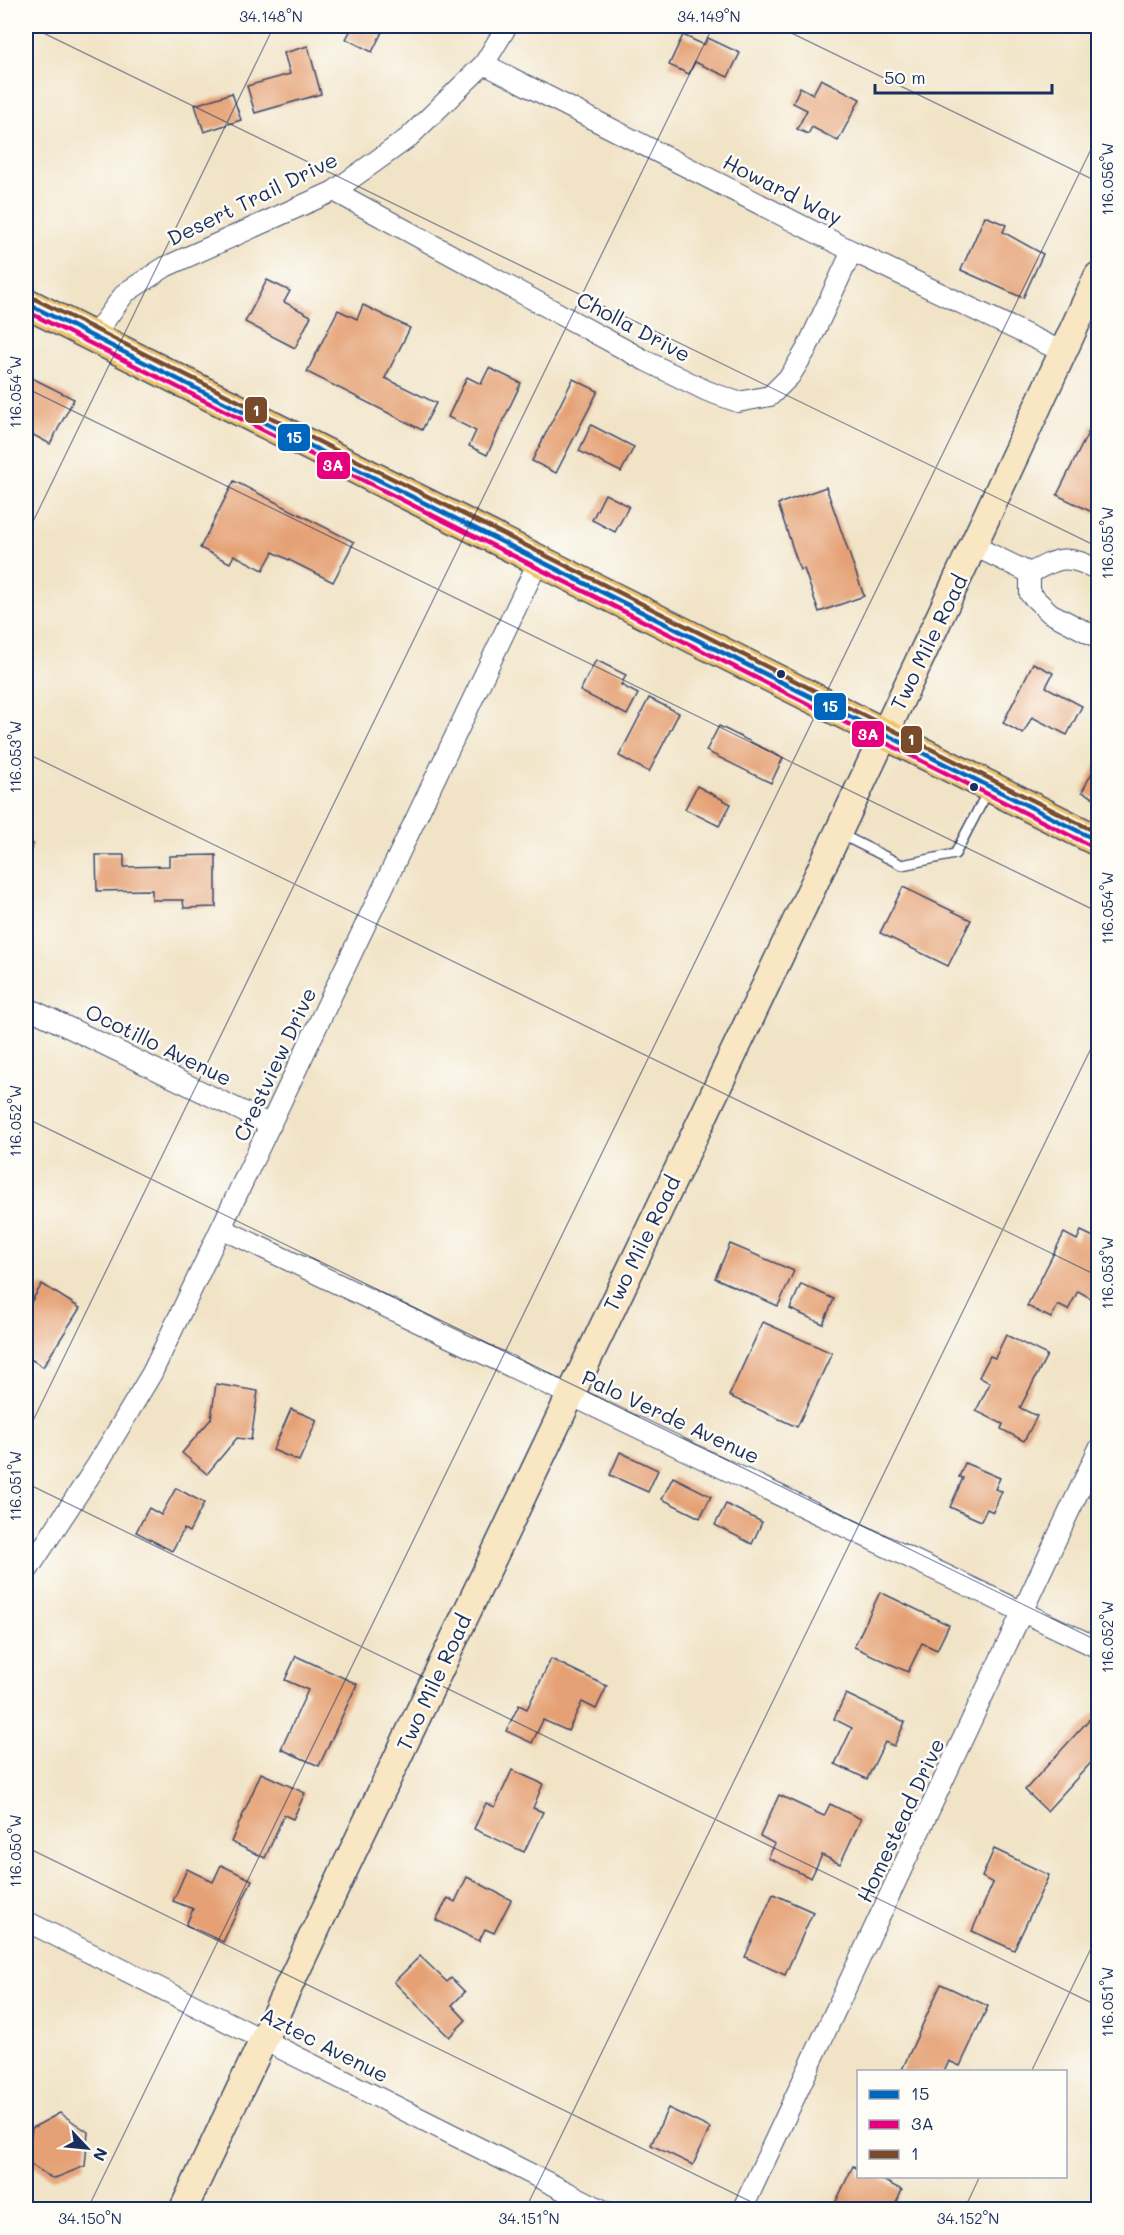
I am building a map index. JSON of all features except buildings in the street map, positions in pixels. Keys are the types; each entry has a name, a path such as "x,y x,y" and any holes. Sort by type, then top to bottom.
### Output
{"main road":[{"path":"26,303 538,562 1098,841"}],"street":[{"name":"Desert Trail Drive","path":"93,337 125,292 165,267 334,191 408,138 484,64 507,26"},
{"name":"Howard Way","path":"484,64 852,251 1063,352"},
{"name":"Cholla Drive","path":"334,191 646,361 707,391 738,402 770,396 790,376 806,350 852,251"},
{"name":"Two Mile Road","path":"183,2210 974,546 1098,276"},
{"path":"974,546 1030,573"},
{"path":"1030,573 1056,559 1080,560 1098,570"},
{"name":"Crestview Drive","path":"26,1573 97,1465 152,1373 223,1229 538,562"},
{"path":"1030,573 1030,594 1050,613 1098,638"},
{"name":"Ocotillo Avenue","path":"26,1007 272,1125"},
{"name":"Palo Verde Avenue","path":"223,1229 1098,1648"},
{"name":"Homestead Drive","path":"742,2210 1098,1450"},
{"name":"Aztec Avenue","path":"26,1921 603,2210"}],"lane":[{"path":"838,833 902,865 955,854 990,787"}],"transit line":[{"name":"1","path":"29,296 1098,833"},
{"name":"15","path":"26,303 1098,841"},
{"name":"3A","path":"26,311 1095,848"}]}
